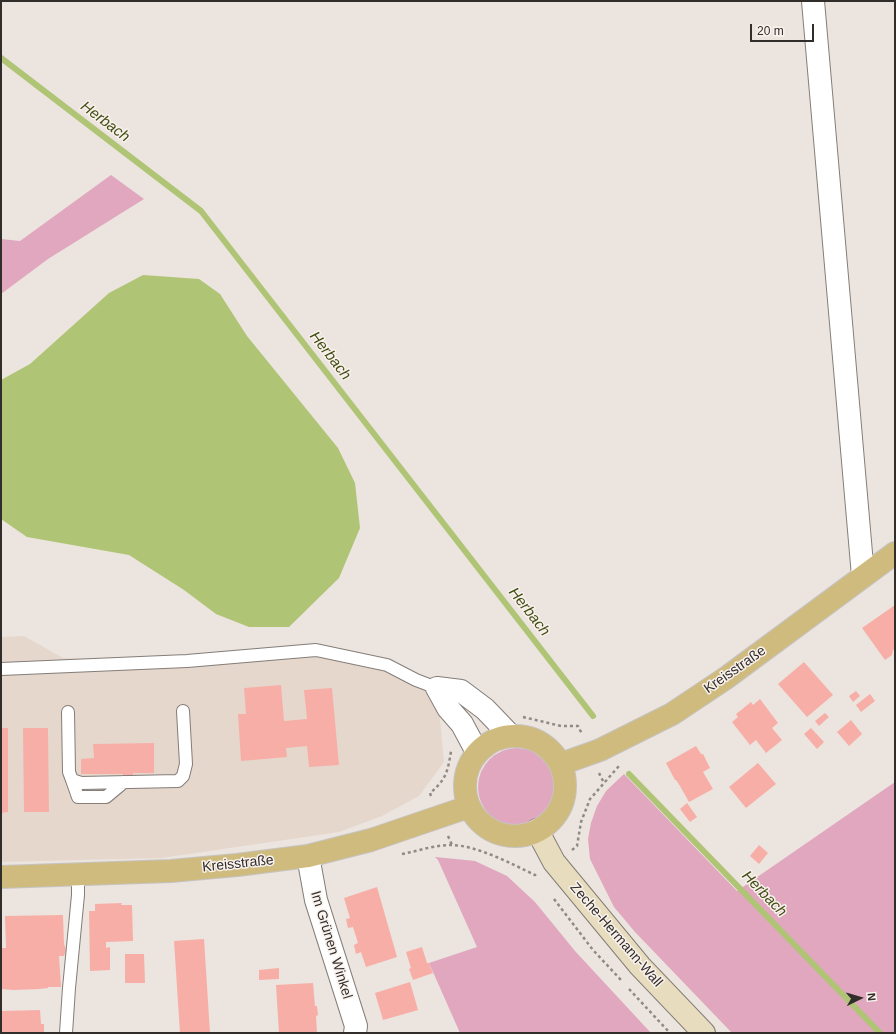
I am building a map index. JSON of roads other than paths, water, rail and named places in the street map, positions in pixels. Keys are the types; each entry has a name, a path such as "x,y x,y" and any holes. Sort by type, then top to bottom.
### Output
{"main road":[{"name":"Kreisstraße","path":"561,764 600,750 672,714 726,678 895,553"},
{"path":"518,735 540,740 553,751 561,764 564,778 562,801 558,811 548,823 529,835 511,837 499,834 487,828 476,818 468,807 465,790 467,768 477,752 491,741 504,736 518,735"},
{"name":"Kreisstraße","path":"1,877 78,875 208,868 308,856 371,840 468,807"}],"street":[{"path":"813,1 863,576"},
{"path":"437,688 461,691 485,709 510,736"},
{"path":"437,688 448,708 462,724 477,752"},
{"name":"Zeche-Hermann-Wall","path":"538,830 554,862 640,966 704,1033"},
{"name":"Im Grünen Winkel","path":"308,856 316,900 356,1026 355,1033"}],"lane":[{"path":"1,669 187,661 316,650 386,665 416,680 437,688"},
{"path":"68,712 69,772 72,780 81,783 178,781 183,776 186,764 183,711"},
{"path":"66,1033 78,895 78,875"}],"waterway":[{"name":"Herbach","path":"1,58 201,211 593,716"},
{"name":"Herbach","path":"629,774 880,1033"}]}
